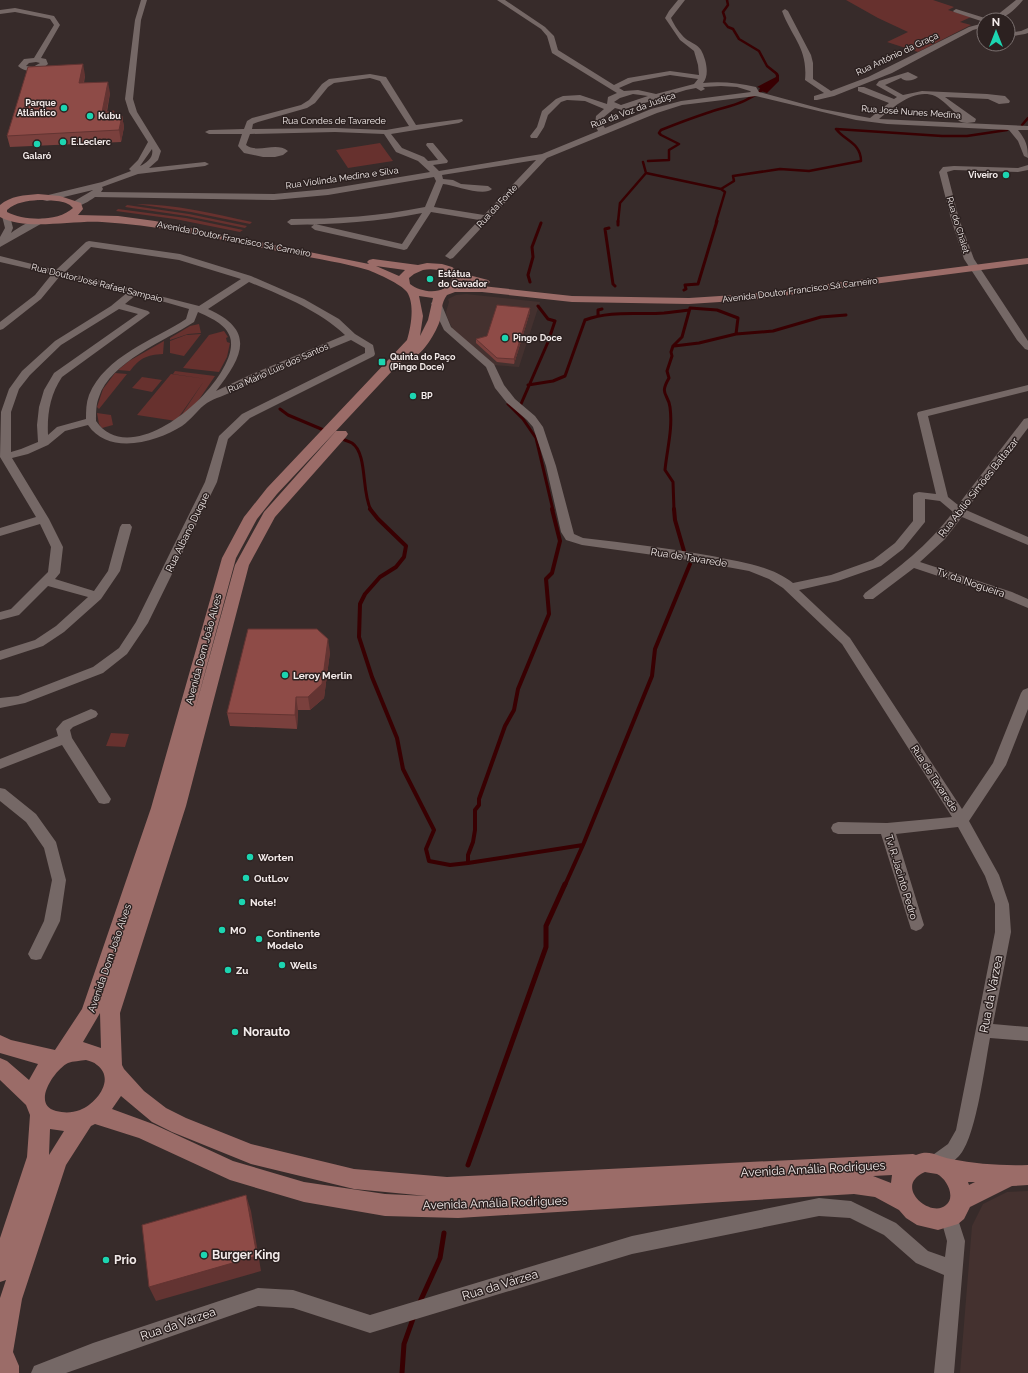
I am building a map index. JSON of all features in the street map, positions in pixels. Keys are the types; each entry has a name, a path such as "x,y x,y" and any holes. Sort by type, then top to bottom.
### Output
{"main road":[{"name":"Avenida Doutor Francisco Sá Carneiro","path":"4,209 26,198 67,200 76,205 182,223 382,264 417,268 436,266 486,283 546,291 615,295 687,296 747,291 997,262 1028,261"},
{"path":"62,219 75,213 78,209 76,205"},
{"name":"Avenida Doutor Francisco Sá Carneiro","path":"4,209 21,220 42,221 89,217 110,218 155,224 346,262 372,268 407,287 427,294 443,294 482,289 572,300 689,301 751,297 963,266"},
{"name":"Avenida Doutor Francisco Sá Carneiro","path":"997,262 1028,254"},
{"path":"407,287 405,274 417,268"},
{"name":"Avenida Dom João Alves","path":"114,1070 110,1013 177,806 242,565 269,515 423,342 433,324 443,294 456,284 458,279 456,274"},
{"name":"Avenida Dom João Alves","path":"60,1057 91,1012 160,808 217,598 230,558 251,517 272,490 413,341 418,323 418,309 407,287"},
{"path":"0,1044 9,1048 60,1057"},
{"path":"0,1067 38,1106 49,1119 59,1122 71,1123 89,1117 105,1106 112,1096 115,1085 114,1070 106,1058 97,1053 86,1051 75,1052 60,1057 46,1068 39,1078 35,1089 38,1106 38,1157 0,1271"},
{"name":"Avenida Amália Rodrigues","path":"114,1070 137,1098 159,1114 179,1125 251,1154 354,1179 447,1186 913,1164"},
{"path":"3,1359 11,1299 57,1161 89,1117"},
{"name":"Avenida Amália Rodrigues","path":"89,1117 135,1126 230,1170 304,1192 385,1205 458,1207 854,1184 877,1187 906,1202"},
{"path":"924,1162 941,1166 1019,1176 955,1208 938,1219 926,1217 915,1211 906,1202 901,1191 901,1180 905,1170 913,1164 924,1162"},
{"path":"941,1166 956,1178 961,1189 955,1208"}],"street":[{"path":"47,198 105,184 146,167 155,158 157,150 133,112 129,99 138,20 144,0"},
{"path":"500,0 543,28 550,36 555,51 622,94"},
{"path":"682,0 671,12 668,18 682,39 697,50 702,65 703,78 698,83 698,86"},
{"path":"1006,12 1020,0"},
{"path":"0,12 15,10 52,17 57,25 36,60"},
{"path":"785,11 806,50 810,64 809,80 830,94"},
{"path":"956,11 976,17"},
{"name":"Rua António da Graça","path":"794,104 830,94 890,71 971,28 976,27"},
{"path":"971,28 976,30"},
{"path":"1016,34 1023,33 1028,30"},
{"path":"613,88 631,80 670,73 703,78"},
{"path":"902,75 880,86 902,97"},
{"path":"247,150 242,146 250,123 255,120 304,108 316,98 327,82 370,76 383,79 414,128"},
{"path":"646,77 668,93 686,102"},
{"path":"602,131 599,125 600,116 614,107 655,96 698,86 738,85 753,89 756,94"},
{"path":"698,86 714,98"},
{"path":"861,89 894,102"},
{"path":"614,107 610,103 611,99 622,94 640,91 655,96"},
{"path":"872,120 902,97 922,93 987,96"},
{"path":"936,93 961,114"},
{"name":"Rua da Voz da Justiça","path":"544,156 654,111 686,102 756,94"},
{"name":"Rua José Nunes Medina","path":"756,94 849,117 872,120 1028,128"},
{"path":"534,136 541,127 545,112 553,107 554,102 562,98 584,98 643,116"},
{"name":"Rua António da Graça","path":"804,106 817,98"},
{"name":"Rua Condes de Tavarede","path":"209,132 335,130 386,132 459,121"},
{"path":"1012,128 1022,140 1028,156"},
{"path":"386,132 399,150 420,158 439,178 459,186 488,189"},
{"path":"427,164 444,161 430,145"},
{"name":"Rua Violinda Medina e Silva","path":"92,194 126,196 274,197 304,195 439,178 544,156"},
{"name":"Rua da Fonte","path":"450,256 544,156"},
{"path":"130,174 204,164"},
{"name":"Rua do Chalet","path":"1028,167 1018,170 954,168 946,169 943,172 969,259 1020,338 1028,347"},
{"path":"439,178 429,209 404,247 291,222 330,222 371,218 429,209 485,218"},
{"path":"76,205 85,200 105,184"},
{"path":"2,242 9,228 4,209"},
{"path":"2,242 42,221"},
{"path":"0,327 38,297 58,273 89,244 135,249 180,257 248,278 301,301 336,321 352,336"},
{"name":"Rua Doutor José Rafael Sampaio","path":"0,259 135,291 198,308 230,327 236,340 230,366"},
{"path":"248,278 198,308 191,320 117,365 103,380 94,394 91,421 103,435 116,440 139,440 153,437 185,419 205,400 230,366 236,372 243,375 256,376"},
{"path":"0,616 15,612 54,573 57,547 43,519 5,456 6,412 14,389 22,378 58,343 135,291"},
{"name":"Rua de Tavarede","path":"443,294 448,328 490,366 499,386 511,402 531,418 538,427 551,466 567,532 570,537 582,541 752,568 773,576 790,588 846,641 962,820"},
{"path":"44,443 42,421 43,409 50,385 58,375 145,313 117,304"},
{"name":"Rua Albano Duque","path":"0,703 20,700 98,670 123,651 142,623 211,482 223,438 246,416 370,354 370,347 352,336"},
{"name":"Rua Mário Luís dos Santos","path":"205,400 256,376 352,336"},
{"path":"943,498 922,414 1028,388"},
{"path":"5,456 24,452 44,443 61,429 91,421"},
{"name":"Rua Abílio Simões Baltazar","path":"869,596 912,563 941,536 958,511 1028,421"},
{"path":"790,588 834,578 877,563 900,546 919,522 919,495 943,498 958,511 1028,541"},
{"path":"0,532 43,519"},
{"path":"0,656 39,643 60,629 97,596 114,571 126,527"},
{"name":"Tv. da Nogueira","path":"912,563 1008,595 1028,604"},
{"path":"46,581 97,596"},
{"path":"838,828 887,829 962,820 999,765 1028,693"},
{"path":"90,714 68,724 63,729 65,739 104,799"},
{"path":"0,764 65,739"},
{"path":"1,795 31,818 51,846 59,880 52,921 36,954"},
{"name":"Rua da Várzea","path":"941,1166 954,1150 964,1131 1003,932 1002,904 992,875 962,820"},
{"name":"Tv. R. Jacinto Pedro","path":"887,829 916,925"},
{"path":"984,1030 1028,1034"},
{"name":"Rua da Várzea","path":"41,1373 93,1353 258,1297 293,1299 370,1324 632,1245 819,1207 851,1210 890,1229 922,1257 954,1270"},
{"path":"944,1373 956,1241 955,1208"}],"shaded area":[{"path":"846,0 933,0 954,7 948,10 971,17 960,22 971,25 918,52 887,42 908,32 878,18"},
{"path":"775,71 779,75 779,81 767,93 759,90 760,88 757,87 776,77"},
{"path":"380,143 393,161 348,168 336,150"},
{"path":"136,204 151,204 180,208 252,222 250,224 191,212"},
{"path":"127,205 189,214 247,226 245,228 187,216 125,207"},
{"path":"118,209 186,218 243,230 240,232 175,219 116,211"},
{"path":"466,294 540,302 519,367 492,365 453,330 446,312 449,302 448,299 456,295"},
{"path":"199,324 201,333 188,334 170,340 170,338 190,326"},
{"path":"224,331 228,337 226,338 227,342 230,343 227,357 219,372 183,368 209,335"},
{"path":"201,334 184,356 170,353 170,341 186,335"},
{"path":"164,341 163,354 148,356 140,360 130,371 118,370 129,361"},
{"path":"175,371 215,376 194,407 178,420 204,381 176,421 137,415 171,374 206,379 173,374"},
{"path":"115,373 127,374 99,409 97,407 103,389"},
{"path":"142,377 162,380 152,392 132,388"},
{"path":"97,413 111,415 113,425 102,428 99,424"},
{"path":"111,733 129,734 125,747 106,746"},
{"path":"1028,1191 1028,1373 960,1373 972,1226 983,1204 1007,1192"}],"building":[{"name":"Parque Atlântico","path":"83,64 79,83 108,82 102,112 114,111 113,116 122,116 119,130 7,136 28,67"},
{"name":"Pingo Doce","path":"497,305 530,308 514,359 497,358 476,339 487,336"},
{"name":"Leroy Merlin","path":"248,629 317,629 328,639 322,684 308,697 296,697 295,715 227,713"},
{"name":"Burger King","path":"246,1195 257,1256 149,1287 142,1225"}],"waterway":[{"path":"727,0 728,5 723,12 725,18 724,22 728,27 733,29 739,39 759,51 767,66 777,74"},
{"path":"648,161 669,160 669,150 679,144 661,135 659,133 661,130 745,101 766,87"},
{"path":"1022,125 1028,118"},
{"path":"721,189 734,181 733,176 780,169 809,171 861,161 860,155 855,146 836,129 942,136 967,136 1007,130"},
{"path":"643,162 646,173"},
{"path":"618,222 620,203 646,173"},
{"path":"646,173 721,189"},
{"path":"716,222 725,192 721,189"},
{"path":"684,290 686,289 685,285 698,284 717,221"},
{"path":"530,282 528,275 533,257 532,247 541,223"},
{"path":"609,228 605,229 613,284 615,286"},
{"path":"529,385 548,342 555,321 548,319 538,306"},
{"path":"674,510 673,482 665,470 671,415 669,402 664,391 669,378 667,371 672,356 671,352 673,346 682,337 690,308 717,310 738,318 736,334"},
{"path":"598,315 598,310 602,309"},
{"path":"529,385 553,381 565,376 585,320 614,314 664,313 689,310"},
{"path":"736,334 773,331 821,317 846,315"},
{"path":"674,346 699,343 736,334"},
{"path":"521,404 529,385"},
{"path":"508,404 523,419 536,438 553,510"},
{"path":"280,409 288,415 326,431"},
{"path":"340,438 352,443 357,448 362,464 366,493 371,510"},
{"path":"370,509 378,519 406,546 404,557 396,567 380,577 365,594 360,604 359,637 372,677 397,738 403,769 434,830 426,849 429,861 450,865 468,863"},
{"path":"468,863 468,855 473,842 475,830 475,810 479,805 479,799 505,726 514,710 518,689 549,614 546,579 552,573 560,541 552,509"},
{"path":"674,509 675,520 684,551"},
{"path":"583,845 652,676 655,649 690,564"},
{"path":"468,863 583,845"},
{"path":"565,885 583,845"},
{"path":"468,1165 546,947 546,926 565,884"},
{"path":"419,1304 440,1258 444,1233"},
{"path":"402,1373 404,1344 414,1316"}],"place":[{"name":"Parque Atlântico","path":"64,108"},
{"name":"Kubu","path":"90,116"},
{"name":"E.Leclerc","path":"63,142"},
{"name":"Galaró","path":"37,144"},
{"name":"Viveiro","path":"1006,175"},
{"name":"Estátua do Cavador","path":"430,279"},
{"name":"Pingo Doce","path":"505,338"},
{"name":"Quinta do Paço (Pingo Doce)","path":"382,362"},
{"name":"BP","path":"413,396"},
{"name":"Leroy Merlin","path":"285,675"},
{"name":"Worten","path":"250,857"},
{"name":"OutLov","path":"246,878"},
{"name":"Note!","path":"242,902"},
{"name":"MO","path":"222,930"},
{"name":"Continente Modelo","path":"259,939"},
{"name":"Wells","path":"282,965"},
{"name":"Zu","path":"228,970"},
{"name":"Norauto","path":"235,1032"},
{"name":"Burger King","path":"204,1255"},
{"name":"Prio","path":"106,1260"}]}
